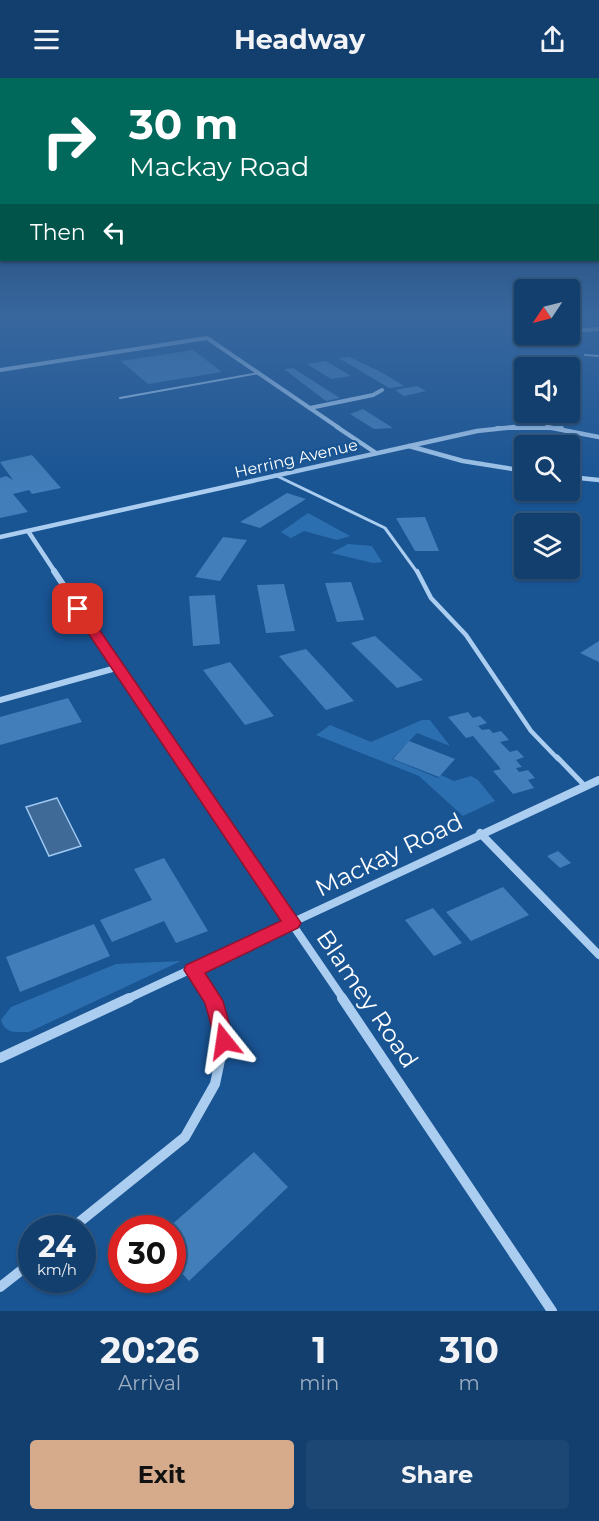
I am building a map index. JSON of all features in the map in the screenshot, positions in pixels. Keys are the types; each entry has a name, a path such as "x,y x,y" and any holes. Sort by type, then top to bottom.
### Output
{"street":[{"path":"260,374 376,453"},
{"path":"310,408 373,395 382,390"},
{"name":"Herring Avenue","path":"0,537 506,426 567,429 599,437"},
{"path":"409,446 463,461 514,469"},
{"path":"580,478 599,480"},
{"name":"Blamey Road","path":"28,531 116,668 292,923 552,1311"},
{"path":"0,700 116,668"},
{"name":"Mackay Road","path":"0,1058 193,970 480,833 599,780"},
{"path":"480,833 599,955"},
{"path":"88,1215 185,1137 214,1084 224,1041 214,1001 193,970"},
{"path":"0,1287 18,1273"}],"lane":[{"path":"120,398 256,374"},
{"path":"275,476 385,528 413,564 431,598 466,635 531,731 585,786"}],"shaded area":[{"path":"308,513 350,536 337,540 304,531 291,538 281,532"},
{"path":"348,544 372,546 382,562 373,563 331,553"},
{"path":"422,720 430,720 450,746 417,733 392,759 438,778 441,775 454,781 471,776 478,780 495,801 463,816 419,776 316,735 330,725 371,742"},
{"path":"57,798 81,846 49,856 26,807"},
{"path":"181,961 29,1032 8,1030 1,1020 11,1007 116,964"}],"building":[{"path":"136,374 213,374 148,384"},
{"path":"290,374 302,374 340,398 326,401"},
{"path":"322,374 347,374 351,376 331,379"},
{"path":"365,374 384,374 404,386 389,388"},
{"path":"417,386 426,391 404,396 395,390"},
{"path":"363,409 393,428 374,429 350,414"},
{"path":"32,455 61,488 32,494 29,490 13,494 28,512 0,518 0,478 6,476 13,480 0,462"},
{"path":"287,493 306,499 260,528 240,522"},
{"path":"425,517 439,551 415,551 396,518"},
{"path":"223,537 247,540 220,581 195,577"},
{"path":"351,582 364,620 337,622 325,583"},
{"path":"284,584 295,631 266,633 257,585"},
{"path":"215,595 220,644 193,646 189,596"},
{"path":"375,636 423,680 397,688 351,643"},
{"path":"599,641 599,662 580,653"},
{"path":"306,649 354,701 326,710 279,656"},
{"path":"230,662 274,716 245,725 203,670"},
{"path":"68,698 82,722 0,745 0,717"},
{"path":"468,712 473,718 480,716 487,723 478,726 482,730 489,729 493,733 501,731 509,740 500,742 510,752 517,750 524,757 516,760 522,767 516,768 519,772 528,770 535,778 528,780 534,788 513,794 493,771 501,769 473,736 466,738 448,717"},
{"path":"409,741 455,759 439,777 393,759"},
{"path":"558,851 571,863 560,868 547,856"},
{"path":"164,858 208,931 176,943 164,921 112,942 100,920 152,900 134,869"},
{"path":"503,887 529,915 471,941 446,912"},
{"path":"433,908 462,943 434,956 405,920"},
{"path":"94,924 110,956 20,992 6,957"},
{"path":"254,1152 288,1187 189,1281 186,1278 186,1215 183,1215"}],"route":[{"path":"78,609 116,668 292,923 193,970 214,1001 224,1041"}]}
